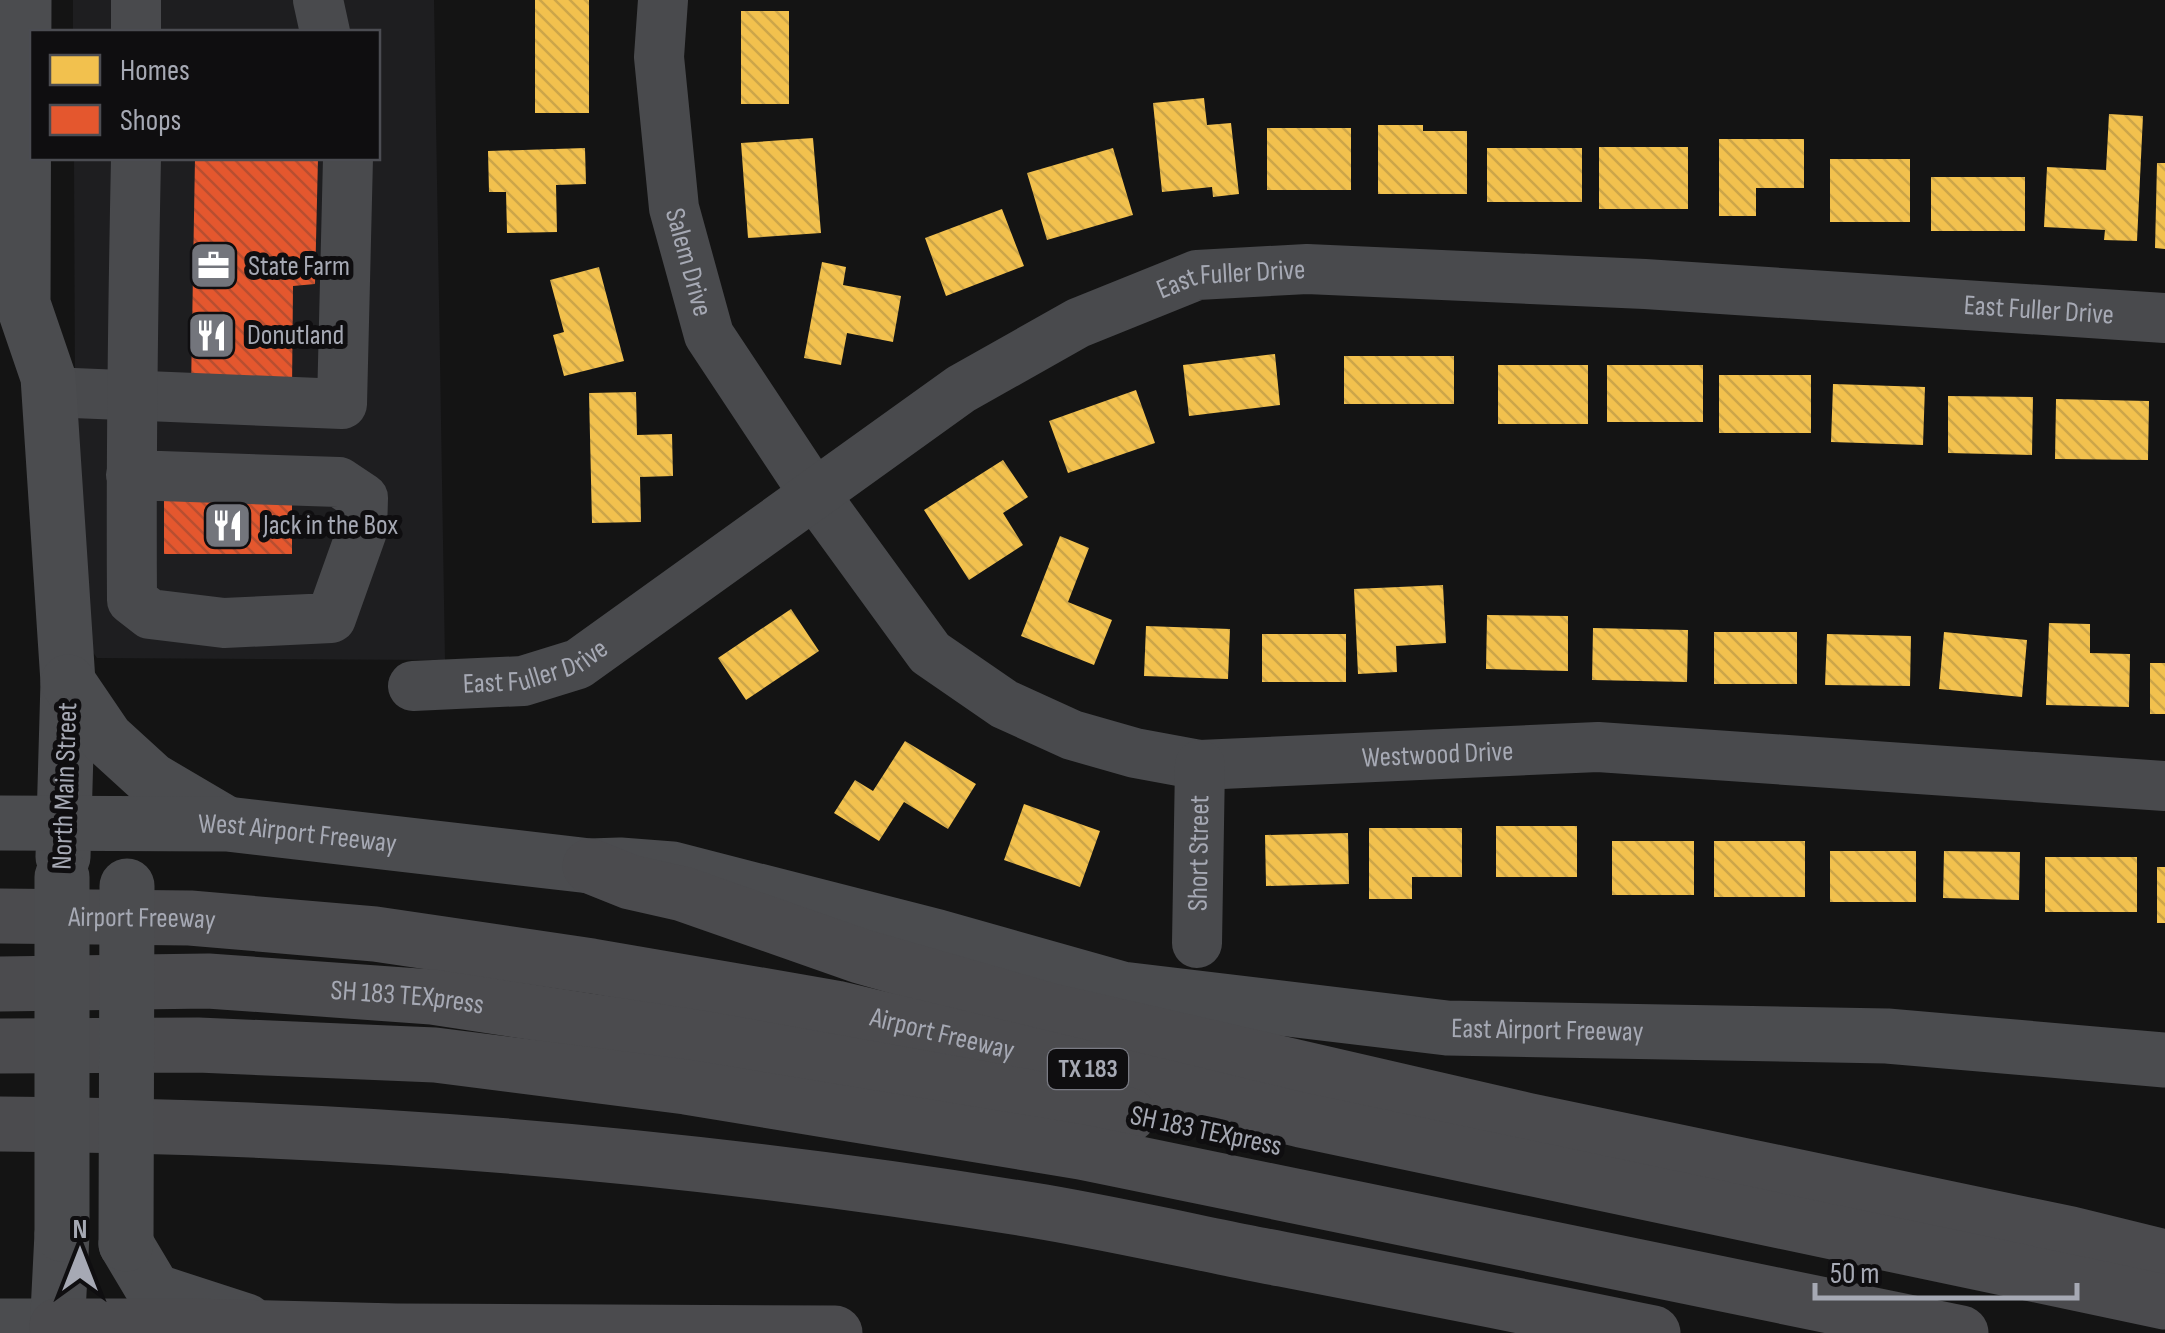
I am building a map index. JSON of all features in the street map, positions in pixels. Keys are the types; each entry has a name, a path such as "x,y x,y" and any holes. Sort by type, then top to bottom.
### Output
{"highway":[{"path":"590,866 860,956 1048,1010 1526,1120 2165,1257"},
{"name":"Airport Freeway","path":"0,916 190,918 375,934 798,1002 1301,1120 2165,1302"},
{"name":"SH 183 TEXpress","path":"0,984 208,981 432,997 707,1039 1094,1108 2165,1328"},
{"name":"SH 183 TEXpress","path":"0,1046 198,1044 435,1055 686,1087 1081,1152 1961,1333"},
{"path":"0,1124 366,1135 624,1156 816,1178 1046,1213 1653,1333"},
{"path":"57,1330 835,1333"}],"main road":[{"name":"North Main Street","path":"24,0 8,318 48,377 68,682 62,877 62,1234 57,1330"},
{"path":"68,682 106,738 152,780 227,824"},
{"name":"West Airport Freeway","path":"0,823 227,824 590,866 672,869 938,937"},
{"path":"227,824 146,854 126,886 126,1244 154,1291 264,1328"},
{"name":"East Airport Freeway","path":"938,937 1122,988 1447,1028 1887,1036 2165,1060"},
{"path":"0,1326 57,1330"}],"street":[{"path":"136,0 136,30"},
{"path":"318,0 324,30"},
{"name":"Salem Drive","path":"662,0 660,57 674,208 709,335 815,495"},
{"path":"132,475 339,482 363,498 362,531 331,618 224,624 150,614 132,600 132,475 132,396 136,160"},
{"path":"49,392 342,404 348,160"},
{"name":"East Fuller Drive","path":"413,686 523,680 578,664 978,380 1078,323 1198,275 1306,269 1625,283 2165,318"},
{"name":"Westwood Drive","path":"815,495 930,652 1004,704 1072,735 1135,753 1200,765 1598,748 2165,786"},
{"name":"Short Street","path":"1197,942 1200,765"}],"shaded area":[{"path":"73,0 434,0 445,660 97,658 76,628 74,160 380,160 380,30 73,30"}],"building: Homes":[{"path":"535,0 589,0 589,113 535,113"},
{"path":"741,11 789,11 789,104 741,104"},
{"path":"1204,98 1207,125 1231,123 1239,194 1213,197 1212,187 1162,192 1153,103"},
{"path":"2109,114 2143,116 2137,241 2104,240 2105,230 2044,227 2047,167 2106,170"},
{"path":"1378,125 1423,125 1423,131 1467,131 1467,194 1378,194"},
{"path":"1267,128 1351,128 1351,190 1267,190"},
{"path":"813,138 821,233 748,238 741,143"},
{"path":"1719,139 1804,139 1804,188 1756,188 1756,216 1719,216"},
{"path":"1599,147 1688,147 1688,209 1599,209"},
{"path":"585,148 586,184 556,185 557,232 507,233 506,192 489,192 488,151"},
{"path":"1113,148 1133,215 1047,240 1027,173"},
{"path":"1487,148 1582,148 1582,202 1487,202"},
{"path":"1830,159 1910,159 1910,222 1830,222"},
{"path":"2157,163 2165,163 2165,249 2155,248"},
{"path":"1931,177 2025,177 2025,231 1931,231"},
{"path":"1002,209 1024,266 946,296 925,238"},
{"path":"822,262 846,267 843,285 901,296 893,342 847,333 841,365 804,358"},
{"path":"599,267 624,361 564,376 553,335 564,332 550,280"},
{"path":"1275,354 1280,405 1189,416 1183,365"},
{"path":"1344,356 1454,356 1454,404 1344,404"},
{"path":"1498,365 1588,365 1588,424 1498,424"},
{"path":"1607,365 1703,365 1703,422 1607,422"},
{"path":"1719,375 1811,375 1811,433 1719,433"},
{"path":"1833,384 1925,387 1923,445 1831,442"},
{"path":"1136,390 1155,443 1068,473 1049,421"},
{"path":"636,392 637,435 672,434 673,476 640,477 641,522 592,523 589,393"},
{"path":"1948,396 2033,397 2032,455 1948,453"},
{"path":"2056,399 2149,401 2148,460 2055,459"},
{"path":"1003,460 1028,497 1003,513 1023,545 969,580 924,510"},
{"path":"1060,536 1089,548 1068,602 1112,620 1094,665 1021,636"},
{"path":"1443,585 1446,643 1396,646 1397,672 1358,674 1354,589"},
{"path":"791,609 819,651 746,700 718,658"},
{"path":"1487,615 1568,616 1568,671 1486,669"},
{"path":"2049,623 2090,624 2090,653 2130,654 2129,707 2046,705"},
{"path":"1146,626 1230,629 1228,679 1144,676"},
{"path":"1593,628 1688,630 1687,682 1592,680"},
{"path":"1714,632 1797,632 1797,684 1714,684"},
{"path":"1944,632 2027,640 2022,697 1939,689"},
{"path":"1262,634 1346,634 1346,682 1262,682"},
{"path":"1827,634 1911,636 1910,686 1825,685"},
{"path":"2150,663 2165,663 2165,714 2150,714"},
{"path":"905,741 976,784 948,829 904,802 879,841 834,813 855,780 873,791"},
{"path":"1024,804 1100,831 1080,887 1004,860"},
{"path":"1496,826 1577,826 1577,877 1496,877"},
{"path":"1369,828 1462,828 1462,877 1412,877 1412,899 1369,899"},
{"path":"1348,833 1349,884 1266,886 1265,835"},
{"path":"1612,841 1694,841 1694,895 1612,895"},
{"path":"1714,841 1805,841 1805,897 1714,897"},
{"path":"1830,851 1916,851 1916,902 1830,902"},
{"path":"1944,851 2020,852 2019,900 1943,898"},
{"path":"2045,857 2137,857 2137,912 2045,912"},
{"path":"2157,867 2165,867 2165,923 2157,923"}],"building: Shops":[{"path":"195,160 318,160 315,284 293,286 292,390 191,389"},
{"name":"Jack in the Box","path":"164,496 292,496 292,554 164,554"}],"place":[{"name":"State Farm","path":"213,266"},
{"name":"Donutland","path":"212,335"},
{"name":"Jack in the Box","path":"228,525"}]}
